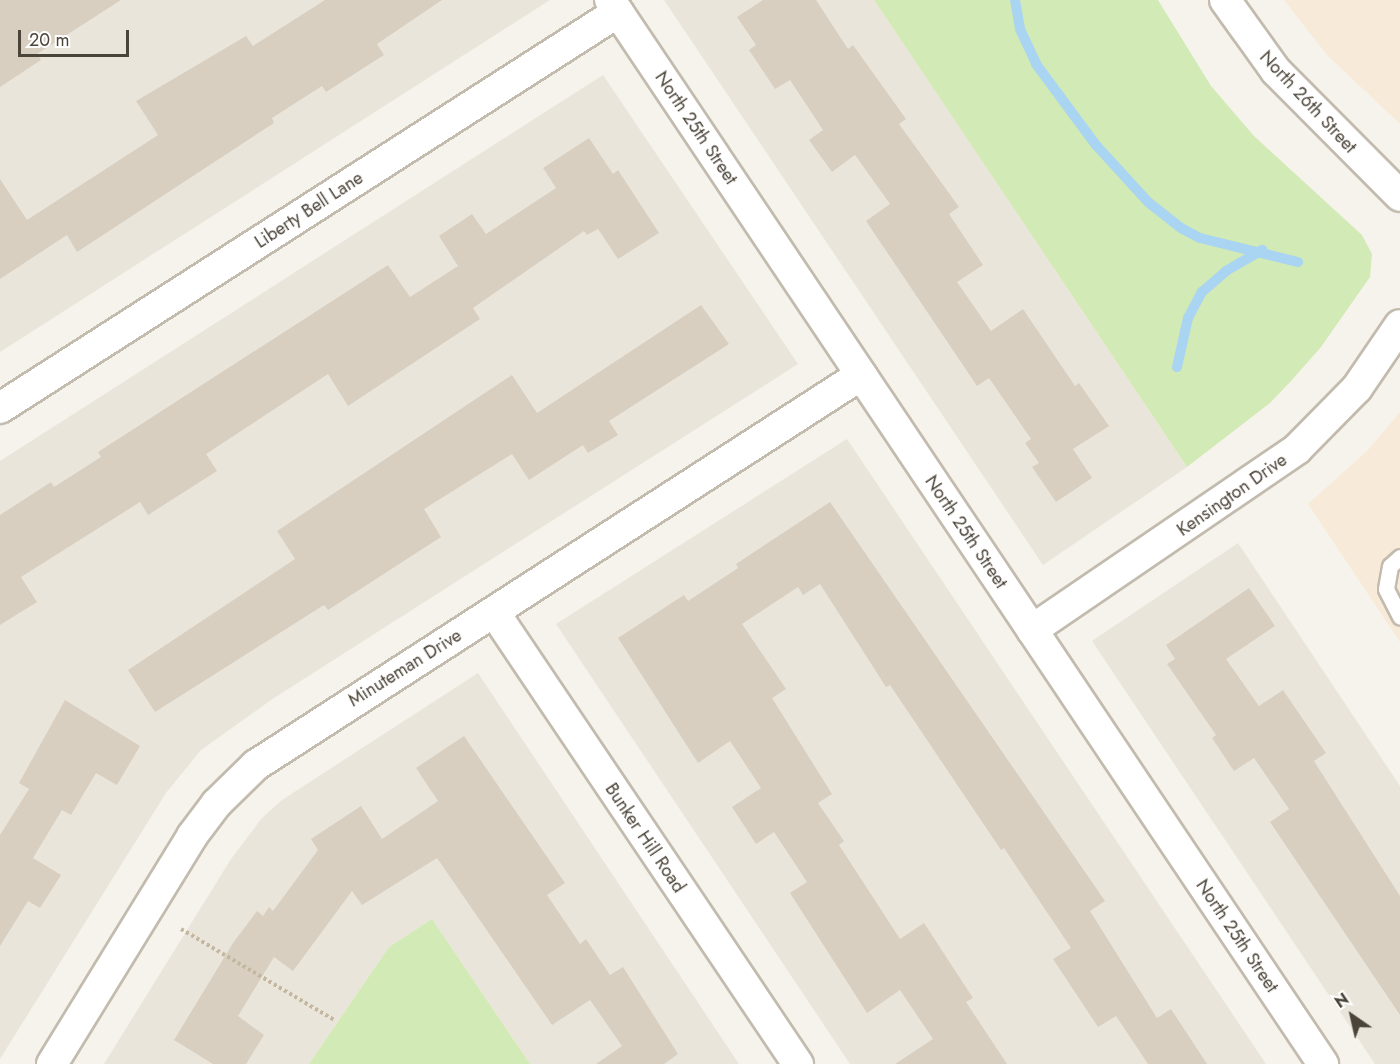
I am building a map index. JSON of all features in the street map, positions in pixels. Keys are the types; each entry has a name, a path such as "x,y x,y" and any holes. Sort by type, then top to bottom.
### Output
{"street":[{"name":"North 26th Street","path":"1225,0 1276,71 1400,196"},
{"name":"North 25th Street","path":"614,6 1323,1064"},
{"name":"Liberty Bell Lane","path":"0,408 614,6"},
{"name":"Kensington Drive","path":"1032,630 1297,449 1357,388 1400,325"},
{"name":"Minuteman Drive","path":"52,1064 192,836 235,783 292,739 494,612 861,375"},
{"name":"Bunker Hill Road","path":"494,612 798,1064"}],"lane":[{"path":"1400,557 1390,566 1386,589 1400,617"}],"path":[{"path":"181,929 334,1020"}],"shaded area":[{"path":"0,0 550,0 0,352"},
{"path":"664,0 874,0 1187,467 1043,565"},
{"path":"1284,0 1400,0 1400,124 1327,55"},
{"path":"603,75 798,364 274,698 201,750 166,793 0,1059 0,461"},
{"path":"1400,412 1400,642 1308,504 1367,451"},
{"path":"847,439 1266,1064 850,1064 556,624"},
{"path":"1238,543 1400,786 1400,1064 1375,1064 1092,641"},
{"path":"478,673 739,1064 530,1064 432,919 389,947 309,1064 104,1064 231,859 262,818 282,800"}],"green space":[{"path":"874,0 1158,0 1211,86 1254,136 1362,235 1372,254 1370,277 1321,347 1270,403 1187,467"},
{"path":"432,919 530,1064 309,1064 389,947"}],"building":[{"path":"0,0 121,0 37,54 41,60 0,87"},
{"path":"325,0 442,0 377,44 384,55 326,92 322,86 272,118 274,123 77,252 67,235 0,279 0,179 27,220 158,135 136,101 246,36 253,46"},
{"path":"763,0 816,0 848,49 853,45 906,119 899,124 959,207 949,214 983,265 957,282 991,331 1023,309 1075,386 1079,383 1109,426 1073,449 1092,478 1056,502 1032,467 1039,463 1025,443 1031,439 989,378 977,386 866,221 890,204 855,155 832,172 809,140 823,130 790,80 775,89 749,50 756,45 737,17"},
{"path":"589,138 613,174 618,170 659,233 618,259 598,229 587,235 584,231 473,308 480,319 348,406 328,374 206,454 217,471 148,515 140,502 21,577 37,602 0,625 0,515 51,482 54,487 101,457 98,452 388,265 410,297 458,266 439,236 472,214 486,234 556,188 543,168"},
{"path":"701,305 729,344 609,421 618,435 588,453 583,445 529,480 512,454 424,509 441,537 328,610 324,605 155,712 128,670 295,559 277,531 512,375 537,413"},
{"path":"830,502 1105,901 1090,911 1157,1018 1171,1009 1207,1064 1148,1064 1116,1016 1098,1027 1053,959 1071,948 1004,848 1001,850 890,685 886,687 820,584 803,595 798,587 742,624 786,689 772,698 832,794 818,803 844,841 839,845 900,939 924,923 973,998 966,1002 1007,1064 895,1064 933,1039 900,990 867,1013 790,893 807,882 774,832 756,844 732,807 761,788 730,741 698,763 618,638 684,595 688,601 738,568 736,564"},
{"path":"1249,588 1275,626 1226,659 1259,706 1283,690 1326,753 1314,761 1400,896 1400,1015 1270,822 1289,809 1254,758 1234,771 1212,738 1216,735 1167,664 1175,659 1166,645"},
{"path":"65,700 140,746 117,785 96,773 71,815 62,810 33,858 61,875 40,908 28,901 0,946 0,835 29,789 19,783"},
{"path":"464,736 565,883 547,895 580,944 586,939 610,975 623,967 678,1054 664,1064 596,1064 622,1046 590,1000 552,1025 437,858 362,905 352,891 293,971 274,957 238,1016 264,1035 246,1064 213,1064 174,1040 233,943 257,911 263,916 269,907 273,911 318,850 311,839 361,806 382,839 438,801 416,768"}],"waterway":[{"path":"1015,0 1020,29 1036,64 1096,145 1148,202 1181,228 1200,238 1298,262"},
{"path":"1177,367 1188,318 1202,292 1226,271 1262,250"}]}
